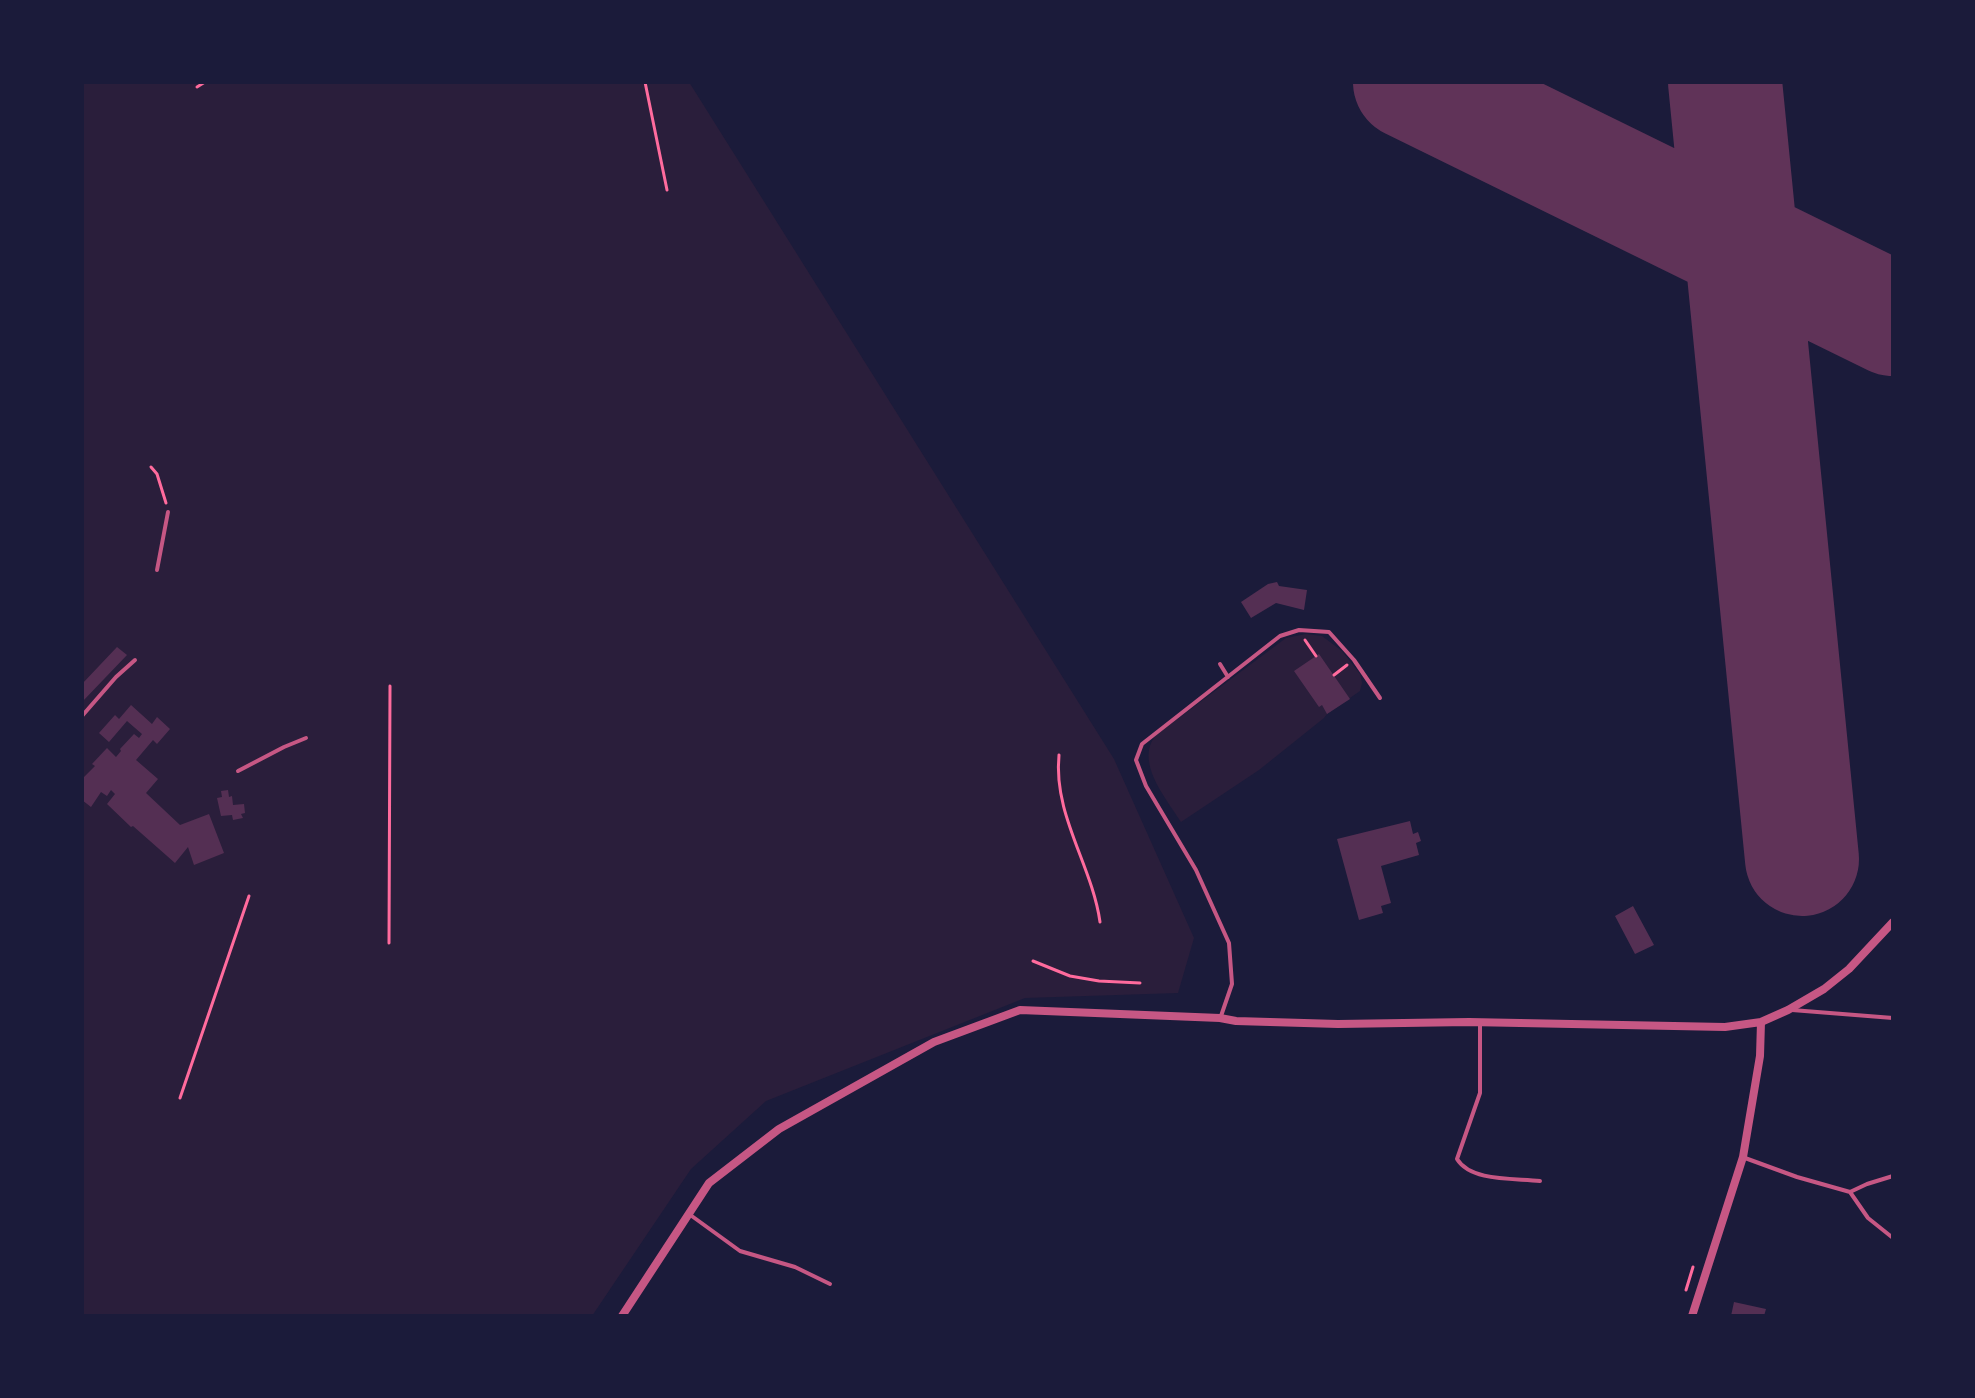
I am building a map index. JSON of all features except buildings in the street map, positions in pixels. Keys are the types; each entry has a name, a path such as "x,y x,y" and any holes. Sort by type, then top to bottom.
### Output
{"street":[{"path":"622,1316 709,1183 779,1129 934,1042 1020,1010 1338,1024 1725,1027 1761,1022 1824,989 1849,969 1893,922"},
{"path":"1692,1316 1743,1157 1760,1056 1761,1022"}],"lane":[{"path":"157,570 168,512"},
{"path":"1220,1018 1232,984 1229,943 1196,870 1146,786 1136,760 1142,744 1280,636 1299,630 1329,632 1354,660 1380,698"},
{"path":"82,716 135,660"},
{"path":"1220,664 1228,677"},
{"path":"238,771 306,738"},
{"path":"1788,1010 1893,1018"},
{"path":"1480,1023 1480,1093 1457,1159 1462,1168 1476,1175 1540,1181"},
{"path":"1743,1157 1850,1192 1868,1218 1893,1238"},
{"path":"1850,1192 1893,1176"},
{"path":"689,1214 740,1251 795,1267 830,1284"}],"path":[{"path":"197,87 205,82"},
{"path":"645,82 667,190"},
{"path":"151,467 157,474 168,512"},
{"path":"1299,630 1316,656"},
{"path":"1334,675 1354,660"},
{"path":"389,943 390,686"},
{"path":"1059,755 1059,784 1065,813 1092,888 1100,922"},
{"path":"180,1098 249,896"},
{"path":"1033,961 1070,976 1140,983"},
{"path":"1685,1293 1693,1267"}],"shaded area":[{"path":"82,82 689,82 1114,759 1194,938 1178,993 1025,998 766,1101 691,1169 592,1316 82,1316"},
{"path":"1306,634 1322,636 1342,651 1360,674 1360,691 1259,770 1181,822 1161,791 1151,768 1150,746 1156,735 1286,638"}],"runway":[{"path":"1410,82 1893,319"},
{"path":"1725,82 1802,859"}]}
